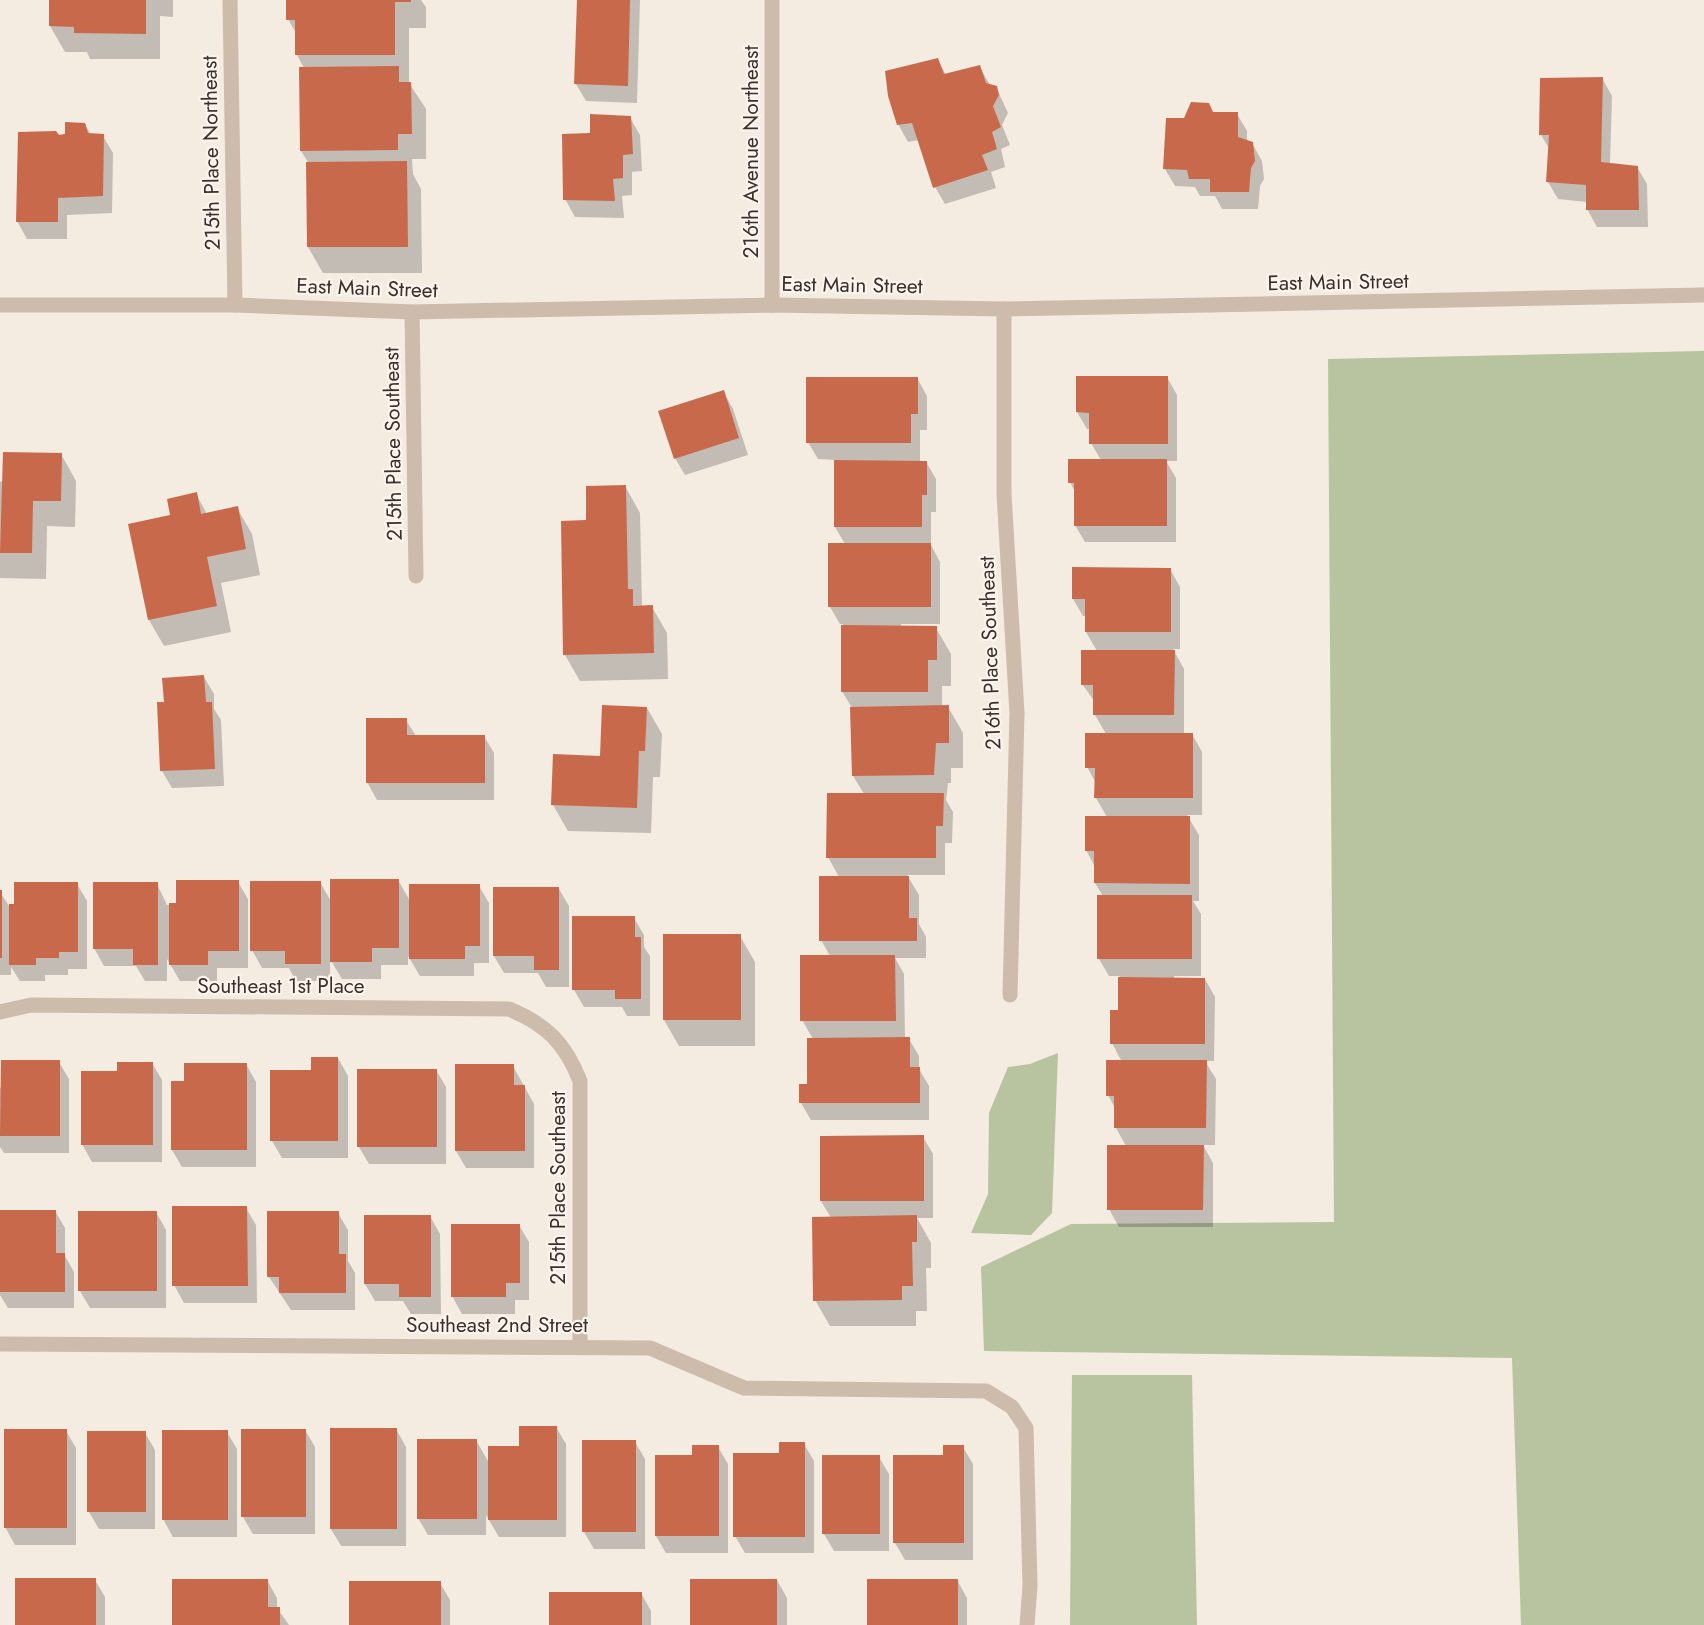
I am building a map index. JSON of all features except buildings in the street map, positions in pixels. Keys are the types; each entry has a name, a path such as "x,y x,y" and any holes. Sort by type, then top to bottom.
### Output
{"street":[{"name":"215th Place Northeast","path":"230,0 235,305"},
{"name":"216th Avenue Northeast","path":"772,0 772,305"},
{"name":"East Main Street","path":"0,305 235,305 412,312 772,305 1004,309 1704,295"},
{"name":"216th Place Southeast","path":"1004,309 1004,494 1017,712 1010,995"},
{"name":"215th Place Southeast","path":"412,312 416,576"},
{"name":"Southeast 1st Place","path":"0,1012 31,1005 509,1009 534,1020 554,1037"},
{"name":"215th Place Southeast","path":"554,1037 570,1058 579,1081 580,1346"},
{"name":"Southeast 2nd Street","path":"0,1344 650,1348 744,1388 986,1391 1012,1407 1026,1428 1030,1586 1028,1625"}],"green space":[{"path":"1704,351 1704,1625 1521,1625 1512,1358 984,1351 981,1267 1071,1224 1334,1222 1328,359"},
{"path":"1058,1053 1052,1213 1031,1235 971,1233 988,1194 989,1113 1008,1067 1030,1064"},
{"path":"1072,1375 1192,1375 1197,1625 1070,1625"}]}
